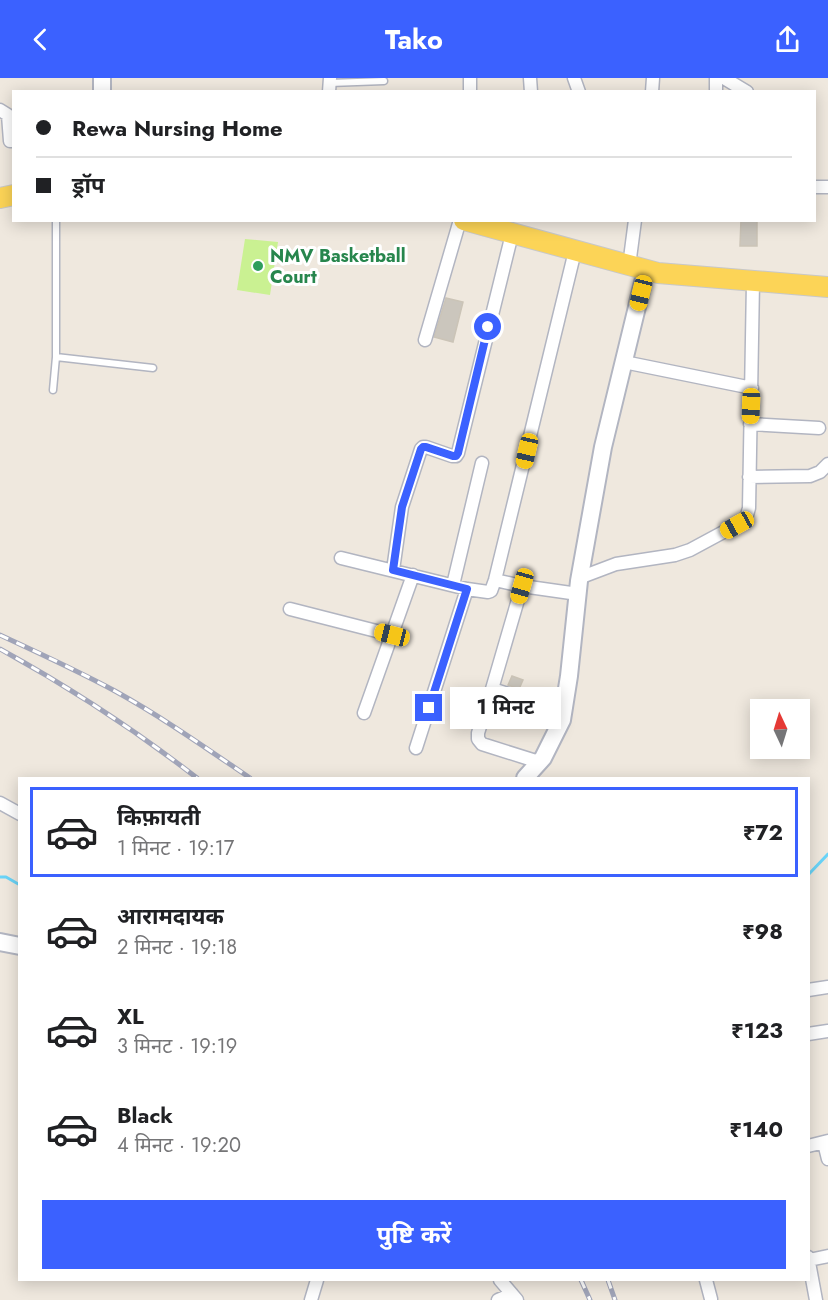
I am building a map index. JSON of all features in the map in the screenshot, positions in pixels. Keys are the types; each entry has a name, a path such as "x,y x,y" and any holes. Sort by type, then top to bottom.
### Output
{"main road":[{"path":"473,222 520,231 575,251 658,273 828,288"}],"street":[{"path":"724,78 744,90"},
{"path":"0,110 8,115 10,141 12,141"},
{"path":"425,340 461,222"},
{"path":"526,777 539,762 562,720 578,586 603,447 624,362 638,268 635,222"},
{"path":"393,570 402,507 421,449 426,447 453,456 458,453 520,231"},
{"path":"341,558 467,589 488,592 493,588 575,251"},
{"path":"495,580 522,586 578,586 616,564 675,555 690,550 737,525 747,515 749,508 753,282"},
{"path":"624,362 752,388"},
{"path":"750,424 819,428"},
{"path":"453,585 482,463"},
{"path":"749,477 810,476 820,472 828,465"},
{"path":"364,713 414,575"},
{"path":"522,586 478,740 482,744 539,762"},
{"path":"416,748 467,589"},
{"path":"290,609 392,635"},
{"path":"492,689 563,711"},
{"path":"0,803 18,813"},
{"path":"0,942 18,946"},
{"path":"810,990 828,987"},
{"path":"810,1034 828,1031"},
{"path":"810,1146 826,1142 828,1159"},
{"path":"810,1259 828,1256"},
{"path":"810,1265 816,1300"},
{"path":"311,1300 316,1281"},
{"path":"501,1281 515,1297"},
{"path":"706,1281 711,1299"},
{"path":"498,1300 515,1297"}],"lane":[{"path":"330,84 384,81"},
{"path":"53,390 56,357 56,222"},
{"path":"56,357 153,368"}],"green space":[{"name":"NMV Basketball Court","path":"245,239 278,242 270,295 237,290"}],"building":[{"path":"741,222 757,222 757,246 740,246"},
{"path":"446,298 463,302 453,342 434,337"},
{"path":"512,676 523,680 519,689 508,685"}],"waterway":[{"path":"810,873 828,854"},
{"path":"0,877 6,877 18,884"}],"railway":[{"path":"0,635 73,669 132,701 249,777"},
{"path":"0,649 101,710 196,777"},
{"path":"581,1281 590,1300"},
{"path":"608,1281 615,1300"}],"place":[{"name":"NMV Basketball Court","path":"258,266"}],"route":[{"path":"429,708 467,589 393,570 402,507 423,447 453,456 458,453 488,327"}]}
